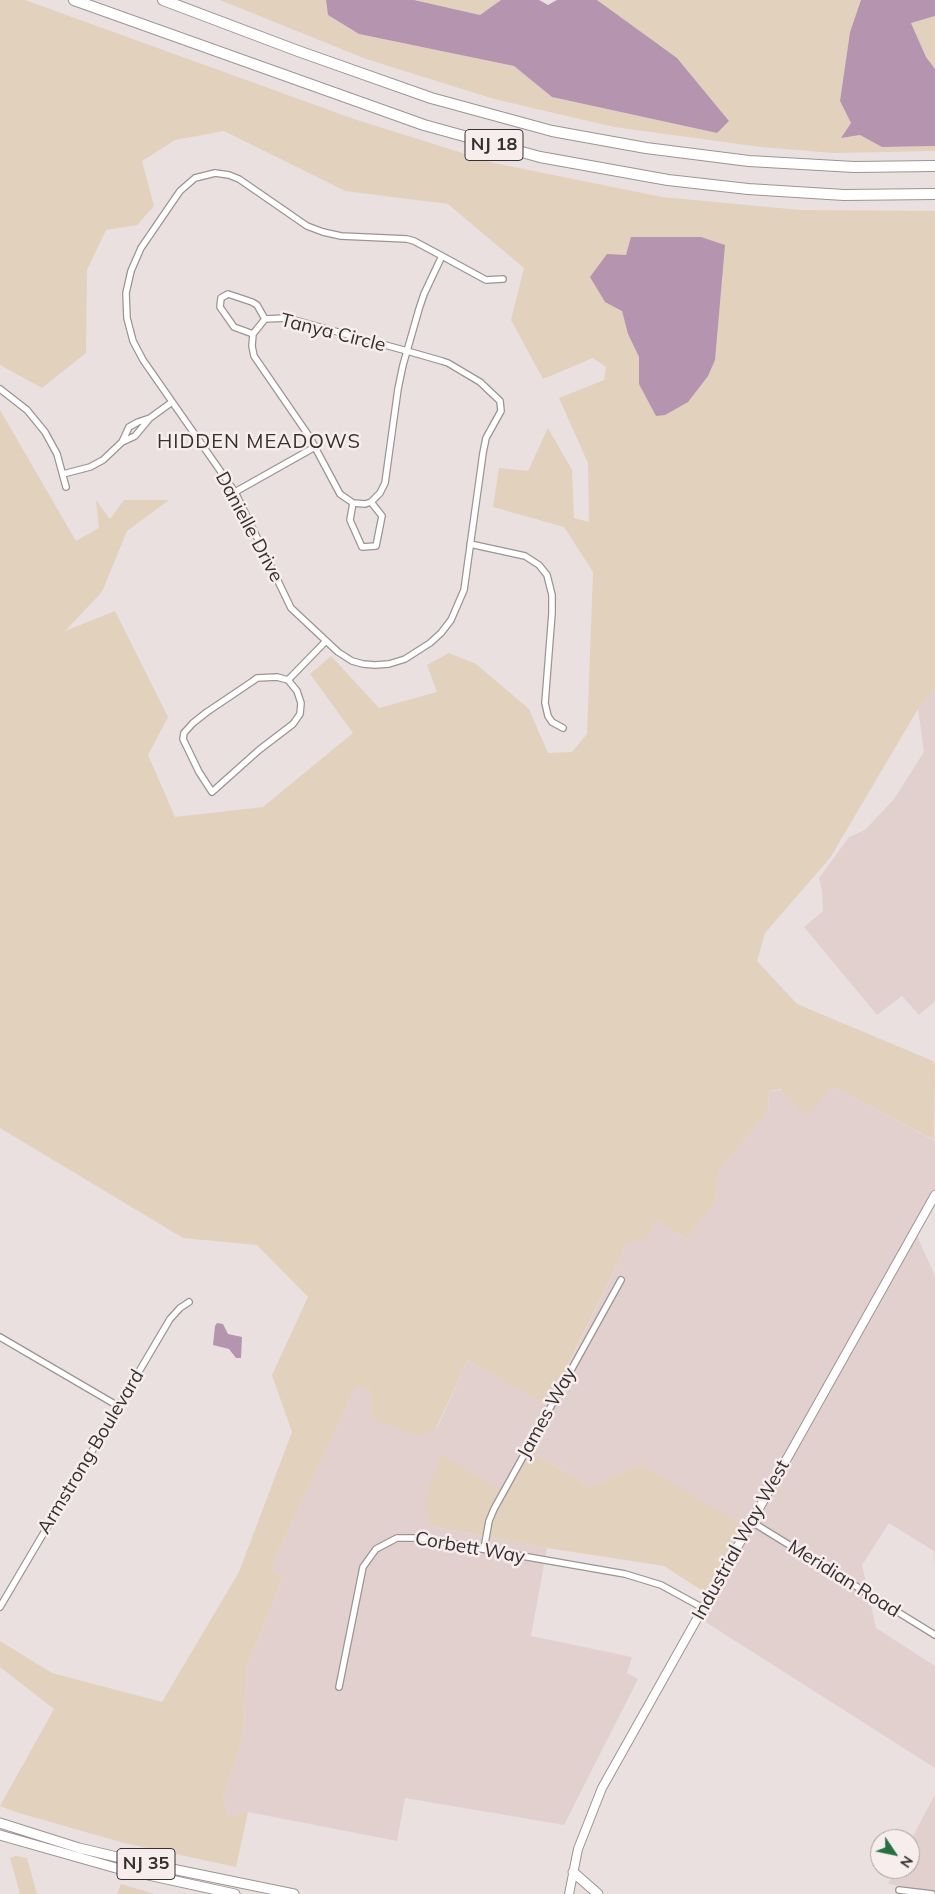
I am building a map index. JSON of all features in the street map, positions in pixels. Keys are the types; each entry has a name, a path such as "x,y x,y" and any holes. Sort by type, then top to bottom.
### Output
{"highway":[{"name":"NJ 18","path":"72,0 414,122 540,156 668,180 738,188 844,194 935,194"},
{"name":"NJ 18","path":"163,0 298,51 431,98 552,131 646,148 749,161 838,166 935,166"}],"main road":[{"name":"NJ 35","path":"0,1823 79,1848 294,1894"},
{"name":"NJ 35","path":"0,1835 116,1868 235,1894"},
{"path":"573,1872 598,1894"}],"street":[{"name":"Danielle Drive","path":"407,351 442,361 462,370 480,382 500,401 501,411 492,425 484,446 464,590 458,606 441,633 420,650 397,662 383,665 368,665 347,658 291,608 234,492 143,360 133,341 127,318 126,293 131,271 141,248 180,191 195,178 215,173 234,177 308,226 323,232 341,236 407,239 486,280 503,279"},
{"name":"Tanya Circle","path":"371,502 380,493 385,483 398,389 407,351 424,294 442,256"},
{"path":"253,334 234,327 220,307 221,298 228,294 252,302 265,319"},
{"name":"Tanya Circle","path":"353,503 340,494 316,447 254,356 252,346 253,334 265,319 287,318 407,351"},
{"path":"0,389 27,410 45,432 56,454 66,487"},
{"path":"122,442 129,427 150,418 172,402"},
{"path":"63,474 76,472 95,465 109,456 122,442 138,433 150,418"},
{"path":"234,492 316,447"},
{"path":"371,502 382,516 376,546 362,547 350,520 353,503 364,504 371,502"},
{"path":"470,544 525,556 539,565 547,575 552,595 552,613 545,703 548,716 552,722 564,728"},
{"path":"288,680 326,641"},
{"path":"277,677 288,680 295,687 299,696 301,711 296,721 259,750 212,792 199,772 183,739 188,727 257,678 277,677"},
{"name":"Industrial Way West","path":"569,1894 582,1837 602,1788 935,1195"},
{"name":"James Way","path":"484,1549 489,1521 494,1509 621,1280"},
{"name":"Armstrong Boulevard","path":"0,1607 170,1319 180,1308 189,1302"},
{"path":"0,1337 118,1406"},
{"name":"Meridian Road","path":"752,1522 935,1635"},
{"name":"Corbett Way","path":"339,1687 360,1576 365,1563 376,1549 388,1541 405,1537 634,1576 672,1590 702,1608"},
{"path":"899,1890 932,1894"}],"shaded area":[{"path":"0,0 25,0 354,119 494,163 662,197 800,210 935,211 935,689 918,709 830,858 765,933 757,961 797,1004 933,1061 935,1064 934,1140 833,1086 807,1116 781,1089 769,1091 768,1111 719,1171 715,1203 687,1239 656,1220 646,1239 628,1242 548,1406 468,1360 436,1428 420,1436 372,1419 371,1390 356,1387 277,1554 272,1570 283,1578 247,1666 243,1738 223,1798 229,1817 248,1812 236,1867 124,1843 0,1806 54,1709 0,1667 0,1641 52,1673 162,1702 239,1572 292,1432 272,1375 308,1297 257,1245 183,1238 0,1128 0,410 76,541 99,528 96,500 110,519 124,500 169,500 127,531 102,592 65,631 115,611 168,717 148,755 175,817 263,807 353,733 310,674 331,656 379,708 437,692 427,665 449,653 476,664 529,709 548,753 572,752 587,734 593,572 564,527 493,507 499,468 528,471 548,428 572,470 574,518 589,522 588,463 559,398 604,380 606,367 593,358 543,379 511,320 524,268 448,204 345,191 224,131 175,140 142,161 154,206 137,225 106,230 87,270 86,353 42,388 0,365","holes":["622,311 665,415 639,384 639,357 628,334"]},
{"path":"220,0 326,0 328,15 359,34 514,66 552,97 717,133 729,121 677,58 597,0 861,0 850,32 840,101 851,123 841,138 860,135 882,147 935,146 935,151 833,153 761,147 614,127 494,99 366,59"},
{"path":"326,0 414,0 480,15 501,0 539,0 548,5 557,0 597,0 677,58 729,121 717,133 552,97 514,66 359,34 328,15"},
{"path":"414,0 501,0 480,15"},
{"path":"861,0 935,0 935,16 911,23 926,57 935,69 935,146 882,147 860,135 841,138 851,123 840,101 850,32"},
{"path":"935,16 935,69 926,57 911,23"},
{"path":"631,237 701,237 725,245 715,360 708,376 688,402 665,415 656,416 639,384 639,357 628,334 622,311 605,302 590,277 607,254 626,255"},
{"path":"935,689 935,1001 919,1015 902,996 877,1015 804,927 823,911 819,878 849,837 865,830 894,799 924,752 918,709"},
{"path":"833,1086 935,1141 935,1190 914,1229 935,1276 935,1567 934,1551 889,1523 862,1565 876,1628 935,1666 935,1768 696,1616 713,1587 640,1464 590,1487 526,1448 502,1492 431,1526 547,1548 531,1636 632,1657 627,1673 638,1679 564,1825 405,1798 397,1841 248,1812 229,1817 223,1798 243,1738 247,1666 283,1578 272,1570 277,1554 356,1387 371,1390 437,1428 468,1360 549,1406 628,1242 656,1220 687,1239 715,1203 719,1171 768,1111 769,1091"},
{"path":"217,1323 223,1324 228,1334 242,1337 241,1358 236,1358 229,1349 213,1345"},
{"path":"526,1448 590,1487 640,1464 746,1527 709,1595 664,1566 547,1548 431,1526 424,1503 441,1454 502,1492"},
{"path":"935,1794 935,1892 888,1884 891,1879 920,1879 920,1829 917,1829"},
{"path":"16,1856 27,1858 37,1894 20,1894 10,1858"},
{"path":"121,1884 155,1894 117,1894"}],"district":[{"name":"HIDDEN MEADOWS","path":"259,442"}]}
